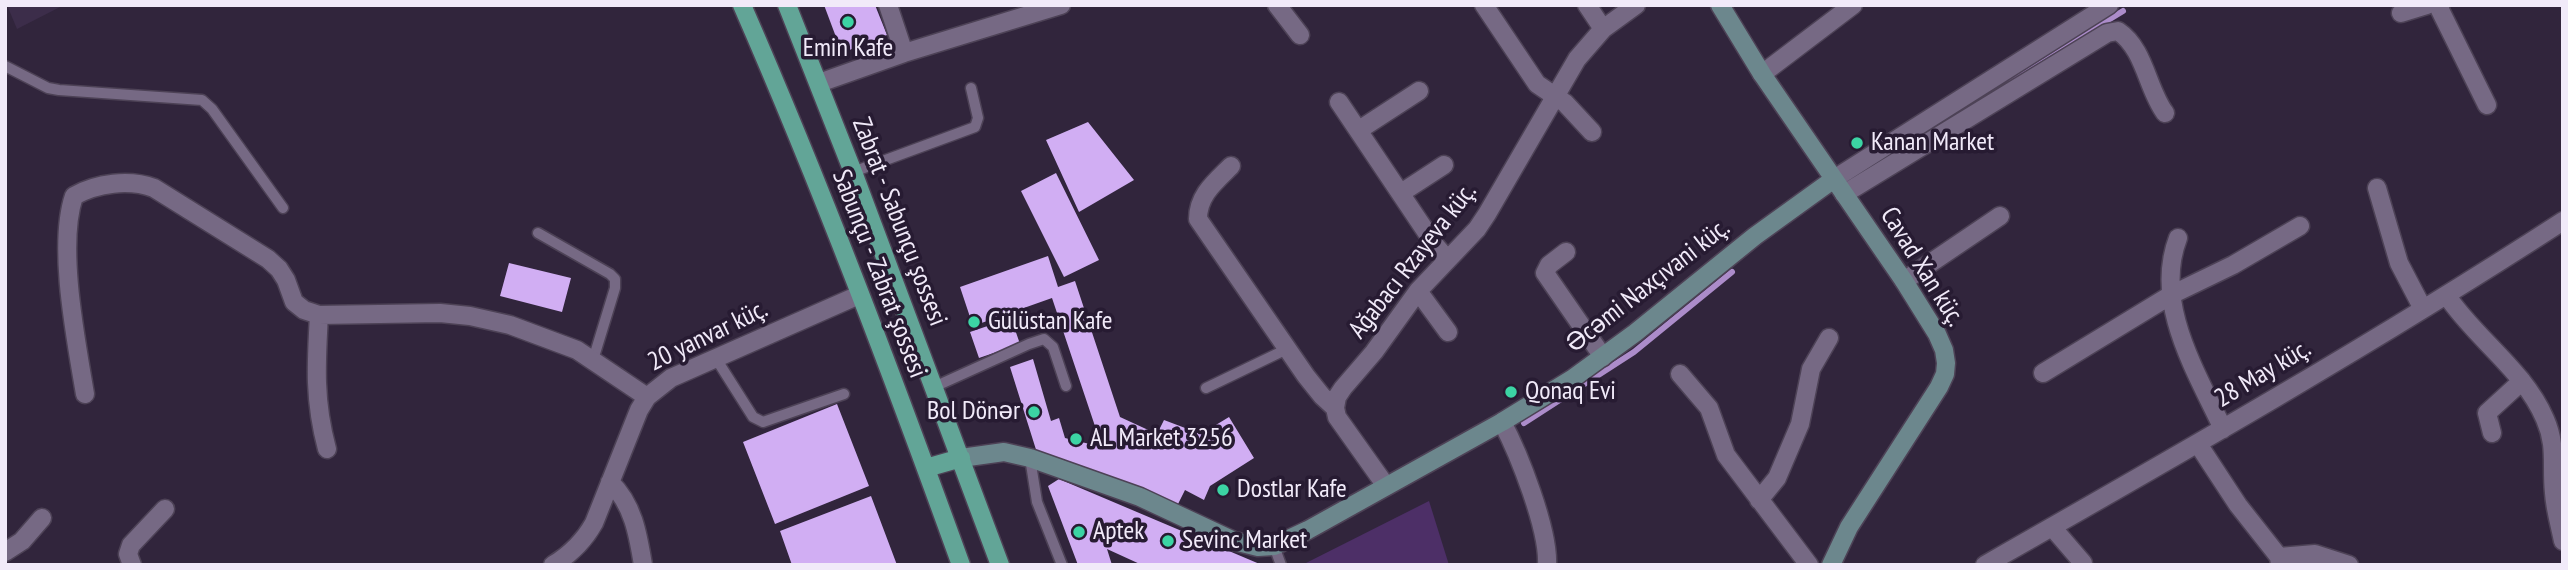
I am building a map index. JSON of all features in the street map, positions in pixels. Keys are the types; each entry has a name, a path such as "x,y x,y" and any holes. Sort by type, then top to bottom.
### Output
{"main road":[{"name":"Sabunçu - Zabrat şossesi","path":"742,5 782,97 961,565"},
{"name":"Zabrat - Sabunçu şossesi","path":"787,5 853,172 1000,565"},
{"path":"926,468 961,457"}],"street":[{"path":"888,5 904,53"},
{"path":"819,83 1005,13 1061,5"},
{"path":"1277,5 1300,35"},
{"path":"1484,5 1537,84 1565,103 1592,132"},
{"path":"1587,5 1603,29"},
{"name":"Ağabacı Rzayeva küç.","path":"1335,408 1337,397 1343,388 1374,352 1418,291 1477,229 1507,183 1553,96 1577,59 1603,29 1636,5"},
{"name":"Cavad Xan küç.","path":"1720,5 1762,74 1904,281 1944,351 1945,374 1939,387 1849,527 1831,565"},
{"path":"1762,74 1853,5"},
{"path":"2401,13 2427,5"},
{"path":"2440,5 2440,10 2487,105"},
{"name":"Əcəmi Naxçıvani küç.","path":"1274,546 1308,530 1502,422 1603,356 1755,236 1834,178 2098,8"},
{"path":"1844,194 2107,33 2118,31 2133,44 2156,99 2165,113"},
{"path":"1359,130 1419,91"},
{"path":"1339,102 1447,259"},
{"path":"1401,193 1444,165"},
{"path":"1231,166 1205,193 1198,207 1198,219 1287,349 1322,396 1335,408 1344,428 1386,485"},
{"path":"85,394 72,311 67,229 74,196 86,189 125,183 155,188 268,260 279,269 295,302 304,310 318,315 440,313 470,316 510,325 576,350 647,397"},
{"path":"2377,188 2399,263 2423,309"},
{"path":"1904,281 2000,216"},
{"name":"28 May küç.","path":"1986,565 2198,444 2447,296 2563,221"},
{"path":"2043,373 2171,295 2233,265 2300,226"},
{"path":"2178,238 2169,273 2181,339 2222,429"},
{"path":"1566,252 1549,265 1545,273 1603,356"},
{"path":"1418,291 1448,332"},
{"name":"20 yanvar küç.","path":"553,565 587,536 633,424 647,397 671,378 859,295"},
{"path":"2447,296 2459,314 2522,381 2533,395 2545,419 2559,456 2554,496 2563,541"},
{"path":"318,315 315,383 319,420 327,449"},
{"path":"1759,500 1777,478 1788,453 1806,403 1811,369 1829,338"},
{"path":"1680,374 1710,408 1726,455 1809,565"},
{"path":"2493,433 2487,413 2522,381"},
{"path":"1502,422 1520,462 1548,553 1548,565"},
{"path":"2198,444 2238,506 2280,561 2315,554 2349,565"},
{"path":"961,457 1004,452 1030,458 1140,498 1234,541 1258,547 1274,546"},
{"path":"610,482 621,492 628,505 643,565"},
{"path":"132,565 128,554 131,545 165,509"},
{"path":"5,552 22,541 42,518"},
{"path":"2052,527 2083,563"}],"lane":[{"path":"5,66 48,88 59,90 202,100 212,109 283,208"},
{"path":"853,172 975,127 978,118 971,88"},
{"path":"538,233 615,279 615,288 593,360"},
{"path":"934,387 1044,339 1053,347 1066,386"},
{"path":"1206,388 1287,349"},
{"path":"715,357 753,417 763,422 844,394"},
{"path":"1030,458 1037,502 1062,565"},
{"path":"1274,546 1281,565"}],"shaded area":[{"path":"7,5 64,5 17,29"},
{"path":"1429,501 1449,565 1304,565 1304,564"}],"building":[{"path":"824,5 875,5 887,35 842,53"},
{"path":"1088,122 1134,180 1079,212 1046,140"},
{"path":"1056,173 1099,260 1064,277 1021,191"},
{"path":"1048,256 1058,287 1075,281 1120,417 1157,434 1164,420 1201,434 1229,417 1254,458 1210,486 1204,500 1185,490 1178,504 1038,456 1010,367 1033,359 1051,421 1059,418 1065,438 1102,447 1052,298 973,326 960,287"},
{"path":"509,263 571,278 562,312 500,296"},
{"path":"1011,318 1020,344 979,358 970,332"},
{"path":"837,404 869,486 775,524 743,442"},
{"path":"1059,479 1262,565 1142,565 1107,549 1112,565 1078,565 1048,486"},
{"path":"871,496 897,565 792,565 780,531"}],"waterway":[{"path":"1903,145 2123,11"},
{"path":"1524,423 1634,352 1732,272"}],"place":[{"name":"Emin Kafe","path":"848,22"},
{"name":"Kanan Market","path":"1857,143"},
{"name":"Gülüstan Kafe","path":"974,322"},
{"name":"Qonaq Evi","path":"1511,392"},
{"name":"Bol Dönər","path":"1034,412"},
{"name":"AL Market 3256","path":"1076,439"},
{"name":"Dostlar Kafe","path":"1223,490"},
{"name":"Aptek","path":"1079,532"},
{"name":"Sevinc Market","path":"1168,541"}]}
